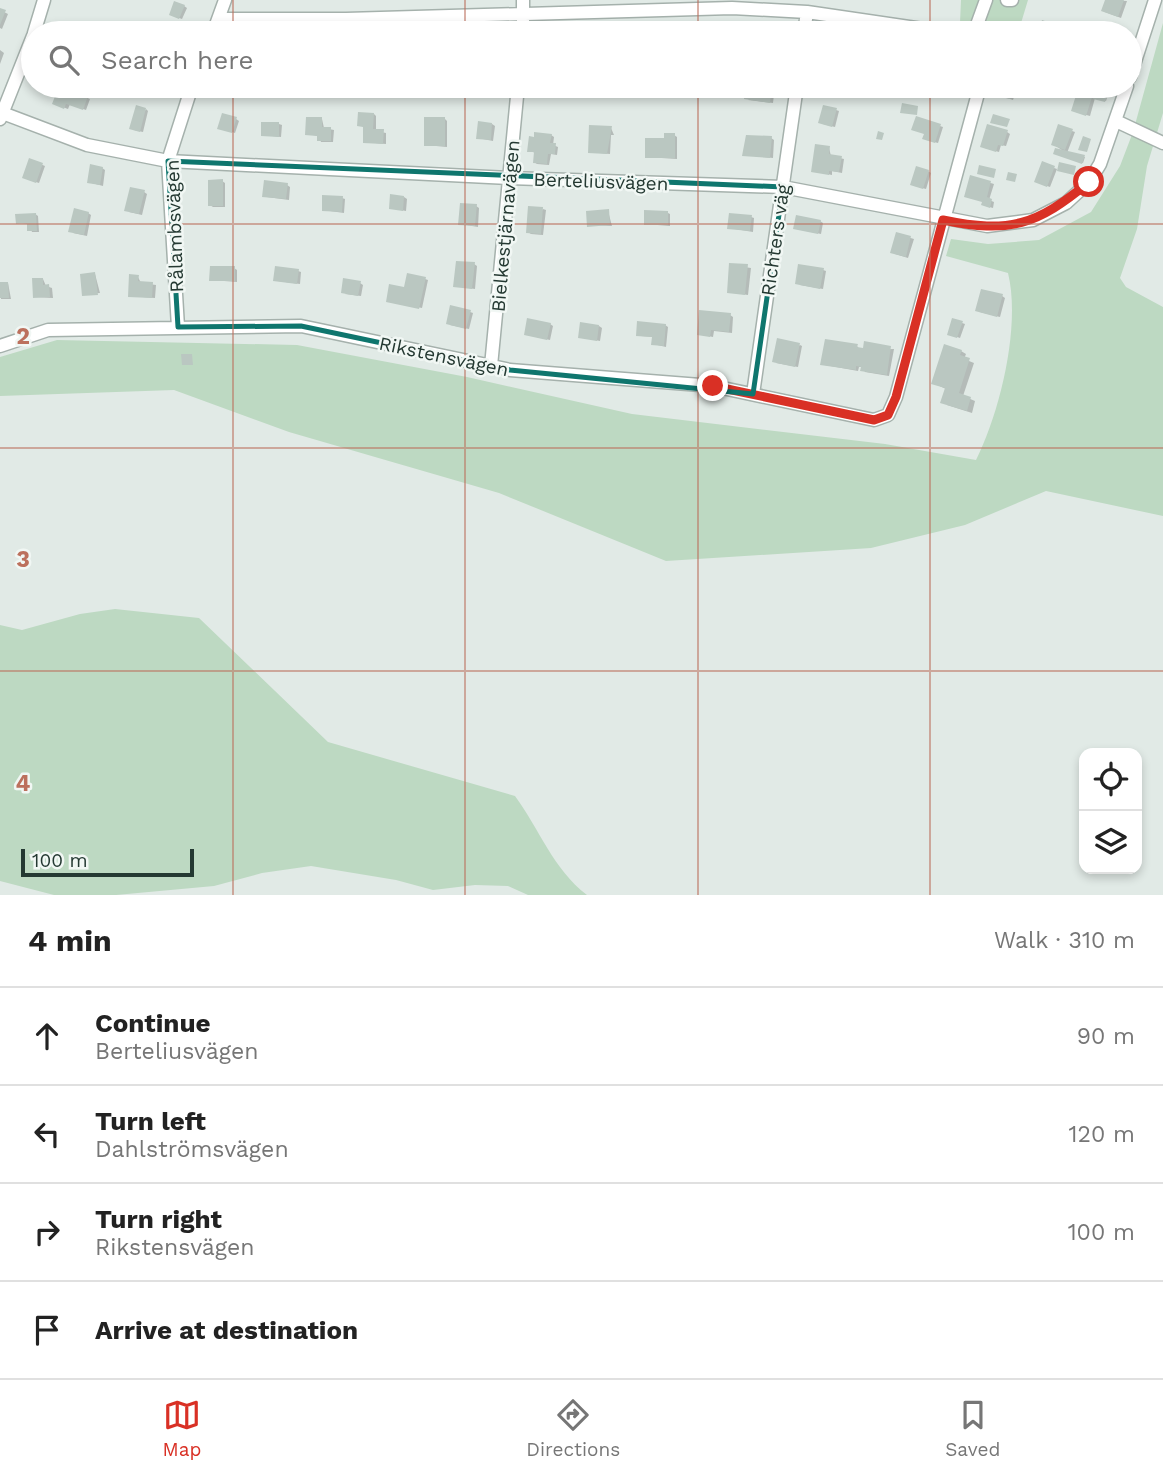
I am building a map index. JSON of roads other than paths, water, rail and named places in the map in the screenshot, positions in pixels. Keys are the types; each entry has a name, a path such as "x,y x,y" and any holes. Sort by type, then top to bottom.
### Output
{"street":[{"path":"38,21 44,0"},
{"path":"225,0 219,19 346,19 524,6 732,8 807,12 868,21"},
{"path":"978,21 986,0"},
{"path":"1142,40 1155,0"},
{"path":"806,21 807,12"},
{"path":"1,115 21,67"},
{"name":"Rålambsvägen","path":"178,327 168,161 188,98"},
{"name":"Bielkestjärnavägen","path":"491,366 517,98"},
{"name":"Richters väg","path":"753,394 795,98"},
{"path":"943,220 977,98"},
{"name":"Berteliusvägen","path":"1,115 87,145 168,161 509,178 783,187 943,220 987,226 1012,225 1033,220 1066,203 1089,182 1100,164 1123,98"},
{"path":"1115,121 1163,143"},
{"name":"Rikstensvägen","path":"0,346 48,330 301,326 491,366 561,376 700,385 874,420 888,415 896,397 943,220"}]}
